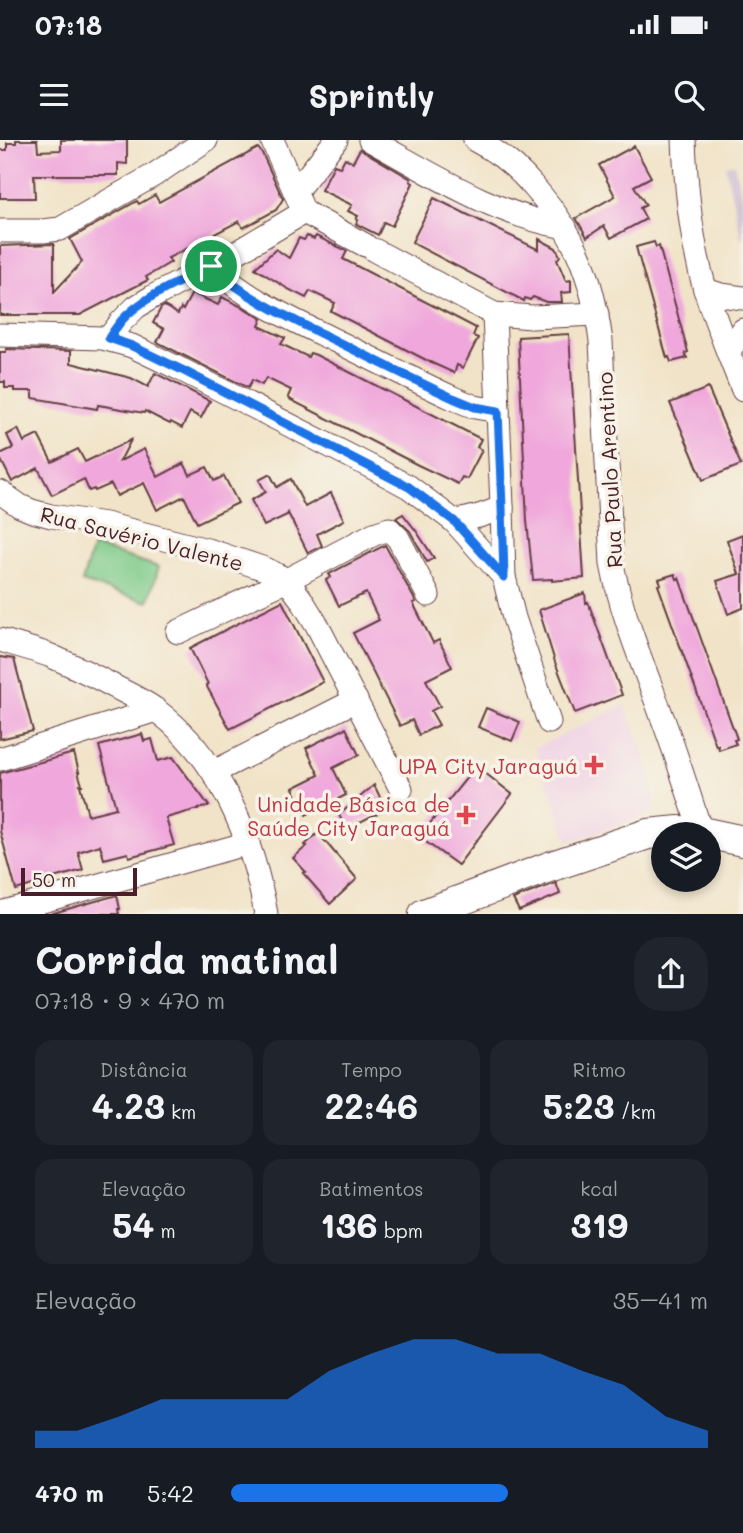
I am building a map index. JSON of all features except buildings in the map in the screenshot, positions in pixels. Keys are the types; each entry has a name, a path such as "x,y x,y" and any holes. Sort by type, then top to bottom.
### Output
{"main road":[{"path":"424,914 537,871 651,834"},
{"path":"721,836 743,841"}],"street":[{"path":"0,231 60,229 154,175 206,140"},
{"path":"272,140 300,202 370,248 494,314 532,317 597,314"},
{"path":"109,338 121,321 136,307 211,266 300,202 336,140"},
{"path":"370,140 472,195 519,216 565,227"},
{"name":"Rua Paulo Arentino","path":"475,140 506,158 526,177 565,227 583,265 597,314 603,367 612,564 616,587 698,822"},
{"path":"684,140 692,234 705,290 743,390"},
{"path":"211,266 240,290 287,317 453,398 475,407 498,411"},
{"path":"705,290 743,298"},
{"path":"494,314 504,577 514,618 549,722"},
{"path":"728,352 743,330"},
{"path":"0,335 109,338 182,370 409,487 454,521 504,577"},
{"name":"Rua Savério Valente","path":"0,492 32,511 105,524 211,551 265,569 287,580"},
{"path":"454,521 488,515 502,507"},
{"name":"Rua Savério Valente","path":"178,632 389,528 428,595"},
{"path":"287,580 312,616 401,789"},
{"path":"0,640 51,656 107,682 156,710 197,750 214,772 237,816 248,843 266,914"},
{"path":"214,772 356,699"},
{"path":"0,759 156,710"},
{"path":"0,913 248,843"}],"shaded area":[{"path":"734,164 743,201 743,241 725,165"},
{"name":"UPA City Jaraguá","path":"625,705 654,781 654,806 646,815 569,842 535,748"}],"green space":[{"path":"93,546 159,567 148,602 82,582"}],"place":[{"name":"UPA City Jaraguá","path":"594,765"},
{"name":"Unidade Básica de Saúde City Jaraguá","path":"466,815"}],"route":[{"path":"211,266 228,282 263,305 453,398 475,407 498,411 504,577 454,521 409,487 243,400 132,346 109,338 121,321 136,307 211,266"}]}
